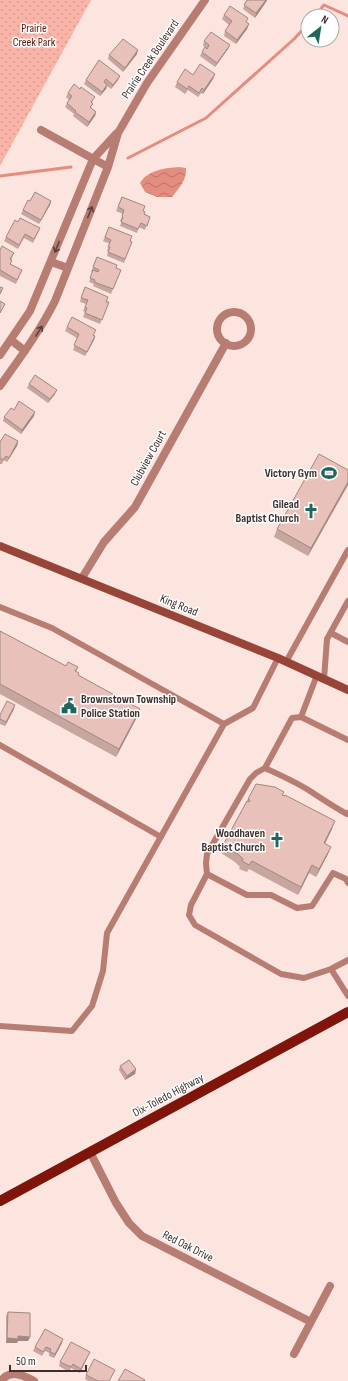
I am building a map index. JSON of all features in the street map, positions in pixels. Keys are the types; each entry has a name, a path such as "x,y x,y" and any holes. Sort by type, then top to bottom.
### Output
{"main road":[{"name":"King Road","path":"0,546 282,660 348,690"},
{"name":"Dix-Toledo Highway","path":"0,1201 348,1012"}],"street":[{"name":"Prairie Creek Boulevard","path":"0,355 30,310 93,159 118,133 150,79 205,0"},
{"path":"41,130 108,167"},
{"name":"Prairie Creek Boulevard","path":"0,386 47,318 108,167 118,133"},
{"path":"51,262 68,268"},
{"path":"237,312 242,314 249,322 251,327 249,337 241,344 236,346 226,343 218,335 218,323 226,314 237,312"},
{"path":"11,340 25,351"},
{"name":"Clubview Court","path":"82,578 104,542 135,507 226,343"},
{"name":"Red Oak Drive","path":"90,1152 116,1203 129,1224 142,1236 311,1322"},
{"path":"294,1354 330,1286"},
{"path":"1,1381 9,1374 21,1375 34,1381"}],"lane":[{"path":"0,1026 72,1031 92,1006 103,971 107,933 160,837 224,724 253,708 348,550"},
{"path":"301,717 321,677 327,639 348,601"},
{"path":"0,607 52,628 224,724"},
{"path":"331,632 348,642"},
{"path":"348,740 301,717 292,718 265,768 256,773 250,779 207,854 206,863 208,874 191,905 189,915 195,925 281,974 304,978 331,969 348,960"},
{"path":"0,745 160,837"},
{"path":"265,768 348,813"},
{"path":"208,874 247,895 271,895 297,908 312,906 333,873 346,879 348,883"},
{"path":"331,969 348,996"}],"green space":[{"name":"Prairie Creek Park","path":"0,0 91,0 0,166"}],"water":[{"path":"179,167 186,168 186,172 182,184 172,197 157,197 145,192 140,183 152,172"}],"building":[{"path":"247,0 266,0 256,13 244,5"},
{"path":"230,6 248,18 246,22 249,24 237,40 225,31 232,21 224,15"},
{"path":"211,32 230,45 217,63 202,52 205,47 207,49 209,45 204,41"},
{"path":"123,39 138,50 125,68 109,55"},
{"path":"99,60 120,76 113,85 106,79 104,82 107,85 102,92 86,80"},
{"path":"200,64 215,74 204,90 202,88 199,93 189,86 187,89 177,82 185,69 193,75"},
{"path":"74,84 95,97 91,102 93,104 90,107 96,112 89,122 75,112 76,111 67,103 72,96 68,93"},
{"path":"35,192 51,201 41,220 23,210 28,200 30,201"},
{"path":"122,197 145,206 143,211 145,212 144,214 150,217 147,226 141,223 138,229 121,222 124,210 118,207"},
{"path":"20,218 40,228 34,239 25,234 19,245 6,237 15,220 18,222"},
{"path":"109,227 132,236 130,241 132,242 125,259 108,252 110,247 108,247 111,240 105,237"},
{"path":"2,246 14,253 10,259 12,260 10,264 22,270 17,280 0,270 0,250"},
{"path":"97,257 117,265 116,268 121,270 113,289 94,282 95,280 90,278 93,270 98,272 99,270 93,267"},
{"path":"0,287 3,288 0,294"},
{"path":"85,287 108,297 106,302 109,302 102,320 85,313 87,308 85,307 88,300 81,298"},
{"path":"0,301 5,304 0,313"},
{"path":"72,317 96,330 93,335 95,336 87,352 74,345 79,334 67,327"},
{"path":"35,375 57,390 50,399 29,384"},
{"path":"19,401 35,412 22,430 4,417 11,408 14,410"},
{"path":"5,434 18,441 9,458 6,456 3,460 0,458 0,442"},
{"name":"Gilead Baptist Church","path":"319,454 348,470 348,482 311,548 277,529"},
{"name":"Brownstown Township Police Station","path":"0,631 66,666 68,662 78,667 75,671 79,673 78,675 140,709 119,749 0,684"},
{"path":"7,701 15,705 6,722 0,719 0,715"},
{"name":"Woodhaven Baptist Church","path":"256,784 275,787 284,792 282,795 285,795 335,821 324,843 331,847 319,869 312,865 301,887 252,861 249,865 242,861 243,859 238,854 223,845 247,801 249,802 250,800 248,799"},
{"path":"129,1060 136,1069 127,1076 120,1066"},
{"path":"8,1312 30,1313 30,1337 18,1336 18,1339 7,1338"},
{"path":"45,1329 63,1339 55,1354 50,1352 51,1349 46,1347 43,1352 35,1347"},
{"path":"71,1342 90,1352 81,1369 73,1364 71,1367 60,1362"},
{"path":"94,1359 115,1370 109,1381 98,1381 86,1375"},
{"path":"125,1369 145,1380 118,1381"}],"waterway":[{"path":"322,8 324,5 331,8"},
{"path":"340,12 348,16"},
{"path":"128,158 206,118 300,33"},
{"path":"0,176 71,167"}],"place":[{"name":"Victory Gym","path":"329,473"},
{"name":"Gilead Baptist Church","path":"311,511"},
{"name":"Brownstown Township Police Station","path":"69,706"},
{"name":"Woodhaven Baptist Church","path":"277,840"}]}
